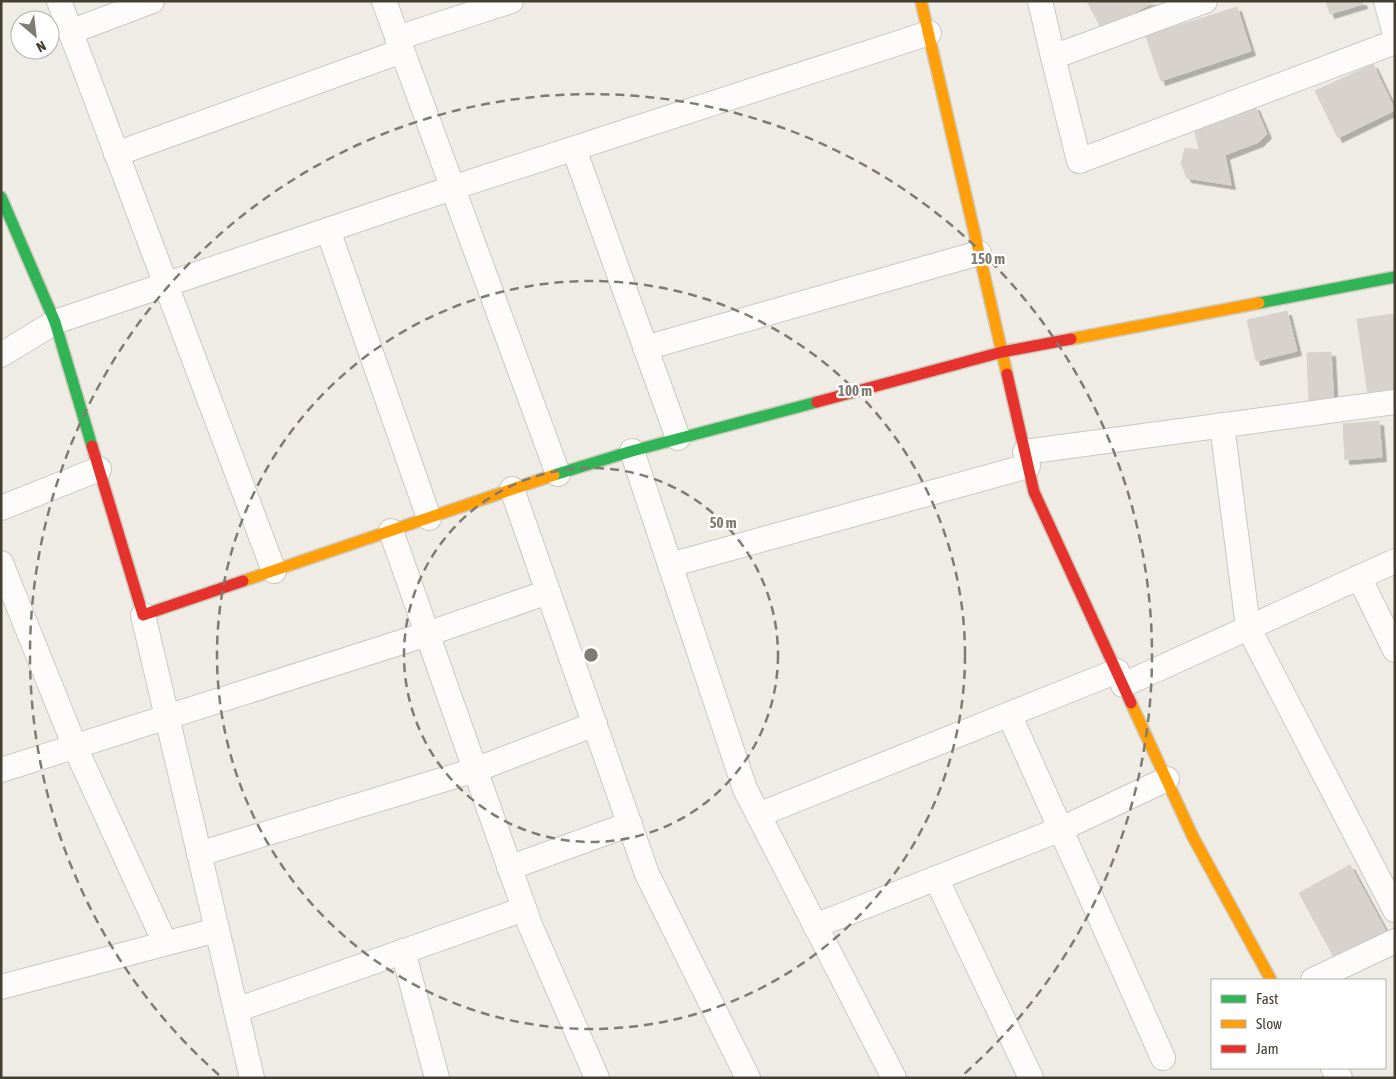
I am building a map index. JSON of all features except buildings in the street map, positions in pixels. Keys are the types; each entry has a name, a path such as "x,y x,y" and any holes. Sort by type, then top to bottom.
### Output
{"street":[{"path":"59,1 274,571"},
{"path":"70,32 152,1"},
{"path":"384,1 558,474"},
{"path":"116,154 510,1"},
{"path":"921,1 1034,492 1193,837 1270,979"},
{"path":"1040,1 1079,161 1395,42"},
{"path":"1053,57 1205,1"},
{"path":"1386,1 1395,34"},
{"path":"1,355 55,322 452,188 928,33"},
{"path":"574,149 678,438"},
{"path":"1,197 55,322 143,615 252,1078"},
{"path":"328,230 429,518"},
{"path":"645,348 979,253"},
{"path":"143,615 558,474 678,438 1002,352 1395,277"},
{"path":"670,565 1026,459 1222,425 1395,402"},
{"path":"1222,425 1248,628 1395,910"},
{"path":"632,451 745,789 894,1078"},
{"path":"1,508 99,469"},
{"path":"512,490 647,874 748,1078"},
{"path":"391,531 524,909 597,1078"},
{"path":"758,815 1009,714 1120,678 1248,628 1395,561"},
{"path":"3,574 75,747 165,943"},
{"path":"1359,577 1395,650"},
{"path":"1,770 427,634 548,592"},
{"path":"1009,714 1163,1058"},
{"path":"199,854 475,770 595,724"},
{"path":"816,926 1061,829 1167,779"},
{"path":"510,868 630,824"},
{"path":"936,878 1031,1078"},
{"path":"236,1010 524,909"},
{"path":"1,987 217,930"},
{"path":"1315,979 1395,941"},
{"path":"403,952 437,1078"}],"traffic: fast":[{"path":"1,197 55,322 92,446"},
{"path":"1259,303 1395,277"},
{"path":"554,475 632,451 817,402"}],"traffic: slow":[{"path":"921,1 1007,374"},
{"path":"1071,339 1259,303"},
{"path":"243,581 554,475"},
{"path":"1131,703 1193,837 1270,979"}],"traffic: jam":[{"path":"817,402 1002,352 1071,339"},
{"path":"1007,374 1034,492 1131,703"},
{"path":"92,446 143,615 243,581"}]}
